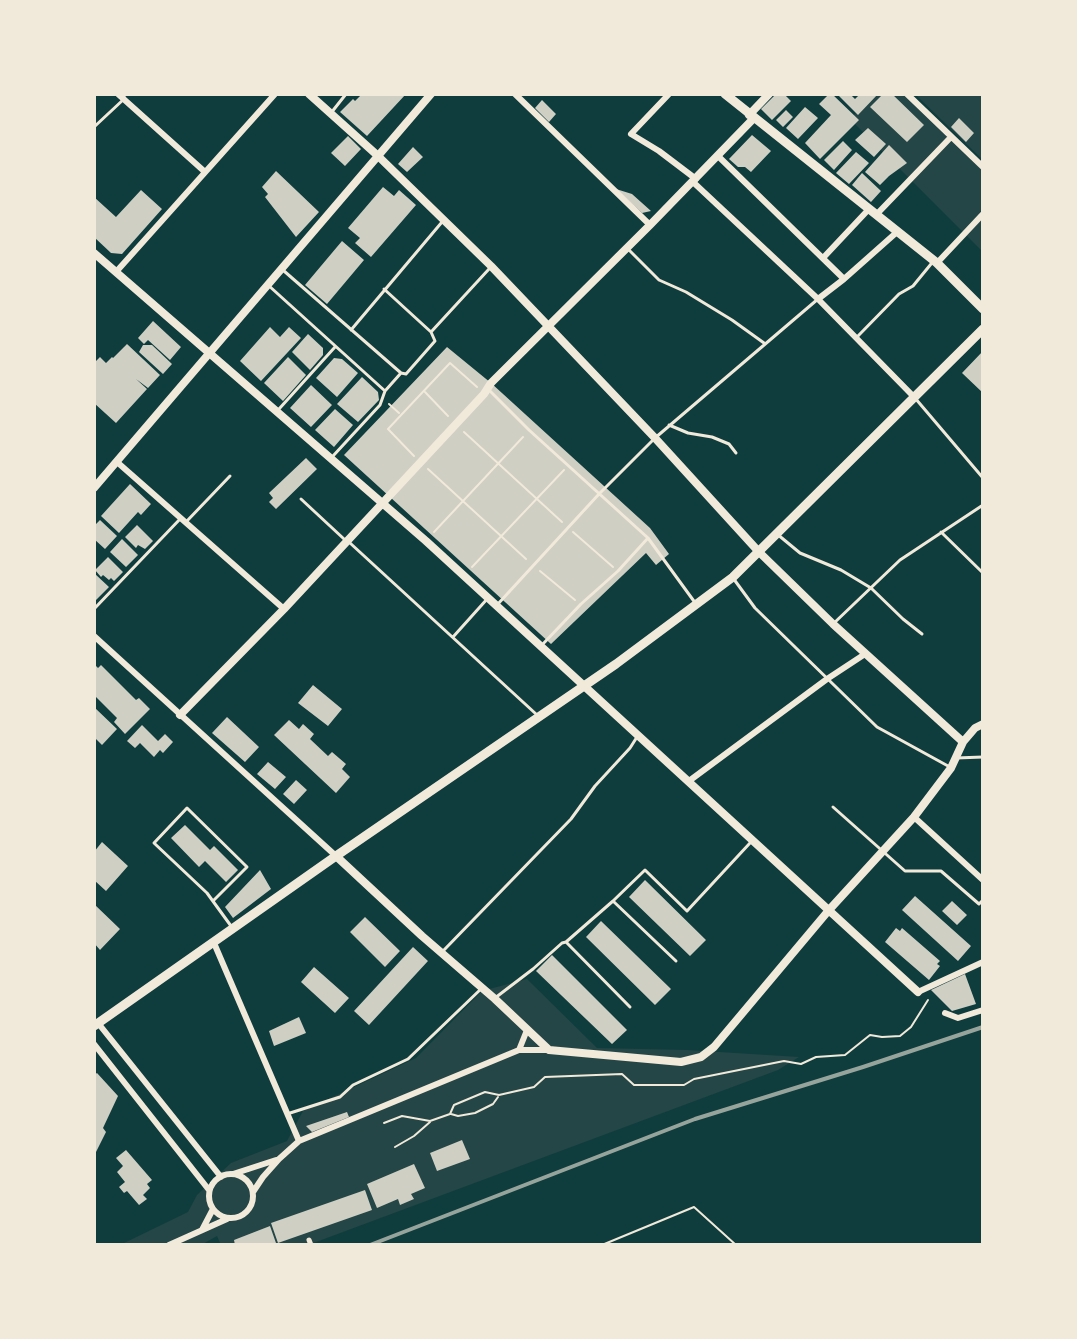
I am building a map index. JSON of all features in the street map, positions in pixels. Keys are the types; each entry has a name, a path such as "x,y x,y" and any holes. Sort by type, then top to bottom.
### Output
{"main road":[{"path":"725,94 935,262 983,309"},
{"path":"96,1025 539,717 733,577 983,329"}],"street":[{"path":"116,272 275,94"},
{"path":"309,94 491,266 759,552 963,742"},
{"path":"94,488 431,94"},
{"path":"515,94 650,225"},
{"path":"669,94 631,134 672,160 694,180 915,398"},
{"path":"180,715 284,609 547,326 718,156 769,94"},
{"path":"907,94 983,167"},
{"path":"122,96 205,172"},
{"path":"823,258 951,137"},
{"path":"718,156 844,279"},
{"path":"935,262 983,214"},
{"path":"818,299 897,232"},
{"path":"94,253 464,575 918,992 983,962"},
{"path":"117,462 284,609"},
{"path":"94,636 549,1050"},
{"path":"689,781 865,654"},
{"path":"169,1245 242,1215 249,1209 253,1192 263,1177 299,1141 519,1050 681,1062 701,1057 714,1047 829,910 914,817 951,768 963,742 983,724"},
{"path":"914,817 983,880"},
{"path":"214,943 299,1141"},
{"path":"945,1013 958,1018 983,1010"},
{"path":"96,1025 221,1177"},
{"path":"519,1050 527,1030"},
{"path":"94,1044 209,1190 213,1209 227,1219"},
{"path":"209,1190 221,1177 279,1159"},
{"path":"229,1175 241,1177 253,1192"},
{"path":"202,1230 213,1209"}],"lane":[{"path":"331,113 346,94"},
{"path":"94,127 122,96"},
{"path":"351,330 444,219"},
{"path":"627,248 659,280 686,292 765,344"},
{"path":"856,338 935,262"},
{"path":"431,332 491,266"},
{"path":"282,269 401,373 406,374 435,341 431,332 384,289"},
{"path":"268,285 385,391"},
{"path":"496,605 655,438 818,299"},
{"path":"277,412 335,347"},
{"path":"331,458 380,405 385,391 401,373"},
{"path":"485,391 648,538 696,604"},
{"path":"915,398 983,478"},
{"path":"669,425 729,444 736,453"},
{"path":"94,609 230,476"},
{"path":"301,499 539,717"},
{"path":"833,624 900,560 983,505"},
{"path":"941,532 983,573"},
{"path":"777,534 800,553 841,570 871,588 922,634"},
{"path":"540,647 648,538"},
{"path":"733,577 755,608 877,727 951,768"},
{"path":"453,638 488,598"},
{"path":"441,952 571,819 638,737"},
{"path":"956,758 983,757"},
{"path":"833,807 905,871 941,871 979,904 983,900"},
{"path":"213,901 247,867 187,808 154,843 207,893 233,929"},
{"path":"495,999 566,942 645,870 687,911 753,840"},
{"path":"613,901 676,961"},
{"path":"566,942 630,1007"},
{"path":"287,1114 340,1097 353,1085 408,1059 482,988"}],"path":[{"path":"485,391 450,363 388,429 533,566 581,604"},
{"path":"424,391 498,463 618,571"},
{"path":"383,397 401,415"},
{"path":"426,541 529,430"},
{"path":"464,575 568,467"},
{"path":"450,1114 454,1105 485,1092 499,1095 534,1087 545,1077 622,1074 634,1085 684,1085 694,1079 784,1061 801,1064 816,1057 845,1055 870,1035 900,1036 911,1027 928,1000"},
{"path":"395,1147 414,1136 430,1121 450,1114 475,1113 493,1104 499,1095"},
{"path":"384,1123 402,1116 430,1121"},
{"path":"602,1245 694,1207 736,1245"}],"shaded area":[{"path":"875,94 905,94 983,171 983,252 850,119"},
{"path":"915,94 983,94 983,160"},
{"path":"527,979 597,1048 799,1057 778,1070 308,1245 221,1245 217,1236 201,1245 120,1245 188,1212 197,1195 231,1163 287,1141 303,1111 416,1058 482,991"}],"building":[{"path":"362,94 406,94 367,136 340,112"},
{"path":"776,94 784,94 791,101 772,120 761,109"},
{"path":"829,94 859,120 820,159 805,143 831,115 819,104"},
{"path":"837,94 850,94 855,99 860,94 878,94 858,115"},
{"path":"883,94 892,94 924,125 907,142 870,107"},
{"path":"542,100 556,114 549,122 535,108"},
{"path":"805,107 818,118 798,139 786,128"},
{"path":"786,110 793,117 783,127 776,120"},
{"path":"959,118 974,133 966,142 951,127"},
{"path":"868,128 886,144 874,157 855,140"},
{"path":"752,135 771,151 751,172 729,159"},
{"path":"348,136 361,149 345,166 331,153"},
{"path":"843,141 852,150 834,170 824,160"},
{"path":"889,145 907,163 880,185 865,172"},
{"path":"413,147 423,157 407,172 398,164"},
{"path":"856,152 869,163 849,184 836,173"},
{"path":"276,171 319,212 296,237 265,197 268,194 262,187"},
{"path":"862,173 881,191 871,202 852,185"},
{"path":"383,187 394,196 399,190 416,205 371,257 355,243 360,238 348,228"},
{"path":"616,189 632,194 651,211 642,213"},
{"path":"141,190 162,209 122,254 111,253 94,237 94,197 116,217"},
{"path":"342,241 364,260 327,304 305,285"},
{"path":"153,321 181,347 170,360 148,340 144,344 138,338"},
{"path":"270,327 280,337 289,327 301,338 261,381 240,361"},
{"path":"308,334 323,348 323,355 310,370 292,352"},
{"path":"127,344 160,375 148,388 136,379 147,389 116,423 94,403 94,363 100,357 106,363"},
{"path":"143,345 152,345 172,364 163,374 139,352"},
{"path":"447,347 491,383 650,528 669,554 656,565 646,553 551,644 344,455"},
{"path":"983,351 983,393 962,373"},
{"path":"288,357 306,375 283,401 264,383"},
{"path":"334,358 342,359 358,373 337,397 316,378"},
{"path":"362,377 378,392 379,400 358,422 337,404"},
{"path":"311,385 332,405 311,427 290,408"},
{"path":"335,409 353,425 334,447 315,430"},
{"path":"306,458 317,469 276,509 269,502 273,498 269,493"},
{"path":"130,484 151,504 141,515 138,512 119,533 101,516"},
{"path":"100,520 117,536 105,549 94,539 94,526"},
{"path":"137,525 153,541 145,549 138,545 136,548 125,537"},
{"path":"122,539 138,555 126,567 110,552"},
{"path":"108,557 123,572 114,581 103,575 101,577 95,570"},
{"path":"94,573 109,587 95,601 94,599"},
{"path":"94,664 98,668 101,665 136,700 139,698 150,709 125,734 114,722 117,718 94,695"},
{"path":"313,685 342,709 328,726 298,703"},
{"path":"94,707 117,729 102,745 94,737"},
{"path":"227,717 259,747 245,762 212,733"},
{"path":"289,720 299,729 303,724 314,734 310,739 328,756 332,752 346,764 342,769 350,777 336,793 274,735"},
{"path":"142,725 158,741 165,734 173,742 163,753 160,750 154,757 140,743 135,748 127,741"},
{"path":"268,762 286,777 275,789 257,774"},
{"path":"296,780 307,790 294,804 283,794"},
{"path":"185,825 210,850 214,846 238,870 226,882 205,861 199,867 171,838"},
{"path":"102,842 128,866 106,891 94,880 94,852"},
{"path":"260,870 271,889 233,918 225,907"},
{"path":"645,880 706,940 690,956 629,897"},
{"path":"915,896 971,946 958,961 902,910"},
{"path":"952,901 967,915 957,925 942,911"},
{"path":"94,904 120,929 100,950 94,943"},
{"path":"365,917 400,951 385,967 350,932"},
{"path":"601,921 671,989 655,1005 586,937"},
{"path":"896,928 900,931 902,928 940,961 937,964 940,966 929,980 885,942"},
{"path":"413,947 428,961 369,1025 354,1011"},
{"path":"552,955 627,1030 612,1044 536,971"},
{"path":"314,967 349,998 335,1013 301,982"},
{"path":"965,974 976,1004 952,1011 931,990"},
{"path":"299,1017 306,1033 274,1046 269,1031"},
{"path":"97,1073 118,1096 94,1156 94,1075"},
{"path":"347,1112 349,1117 312,1132 306,1126"},
{"path":"462,1140 470,1159 437,1171 430,1153"},
{"path":"126,1150 152,1180 147,1184 150,1188 143,1195 147,1199 139,1205 119,1187 125,1182 117,1172 123,1166 116,1158"},
{"path":"414,1164 425,1188 411,1194 414,1199 400,1205 398,1199 377,1208 367,1184"},
{"path":"365,1190 372,1210 278,1243 271,1223"},
{"path":"270,1226 276,1243 235,1245 234,1240"}],"railway":[{"path":"370,1245 695,1119 983,1027"}]}
